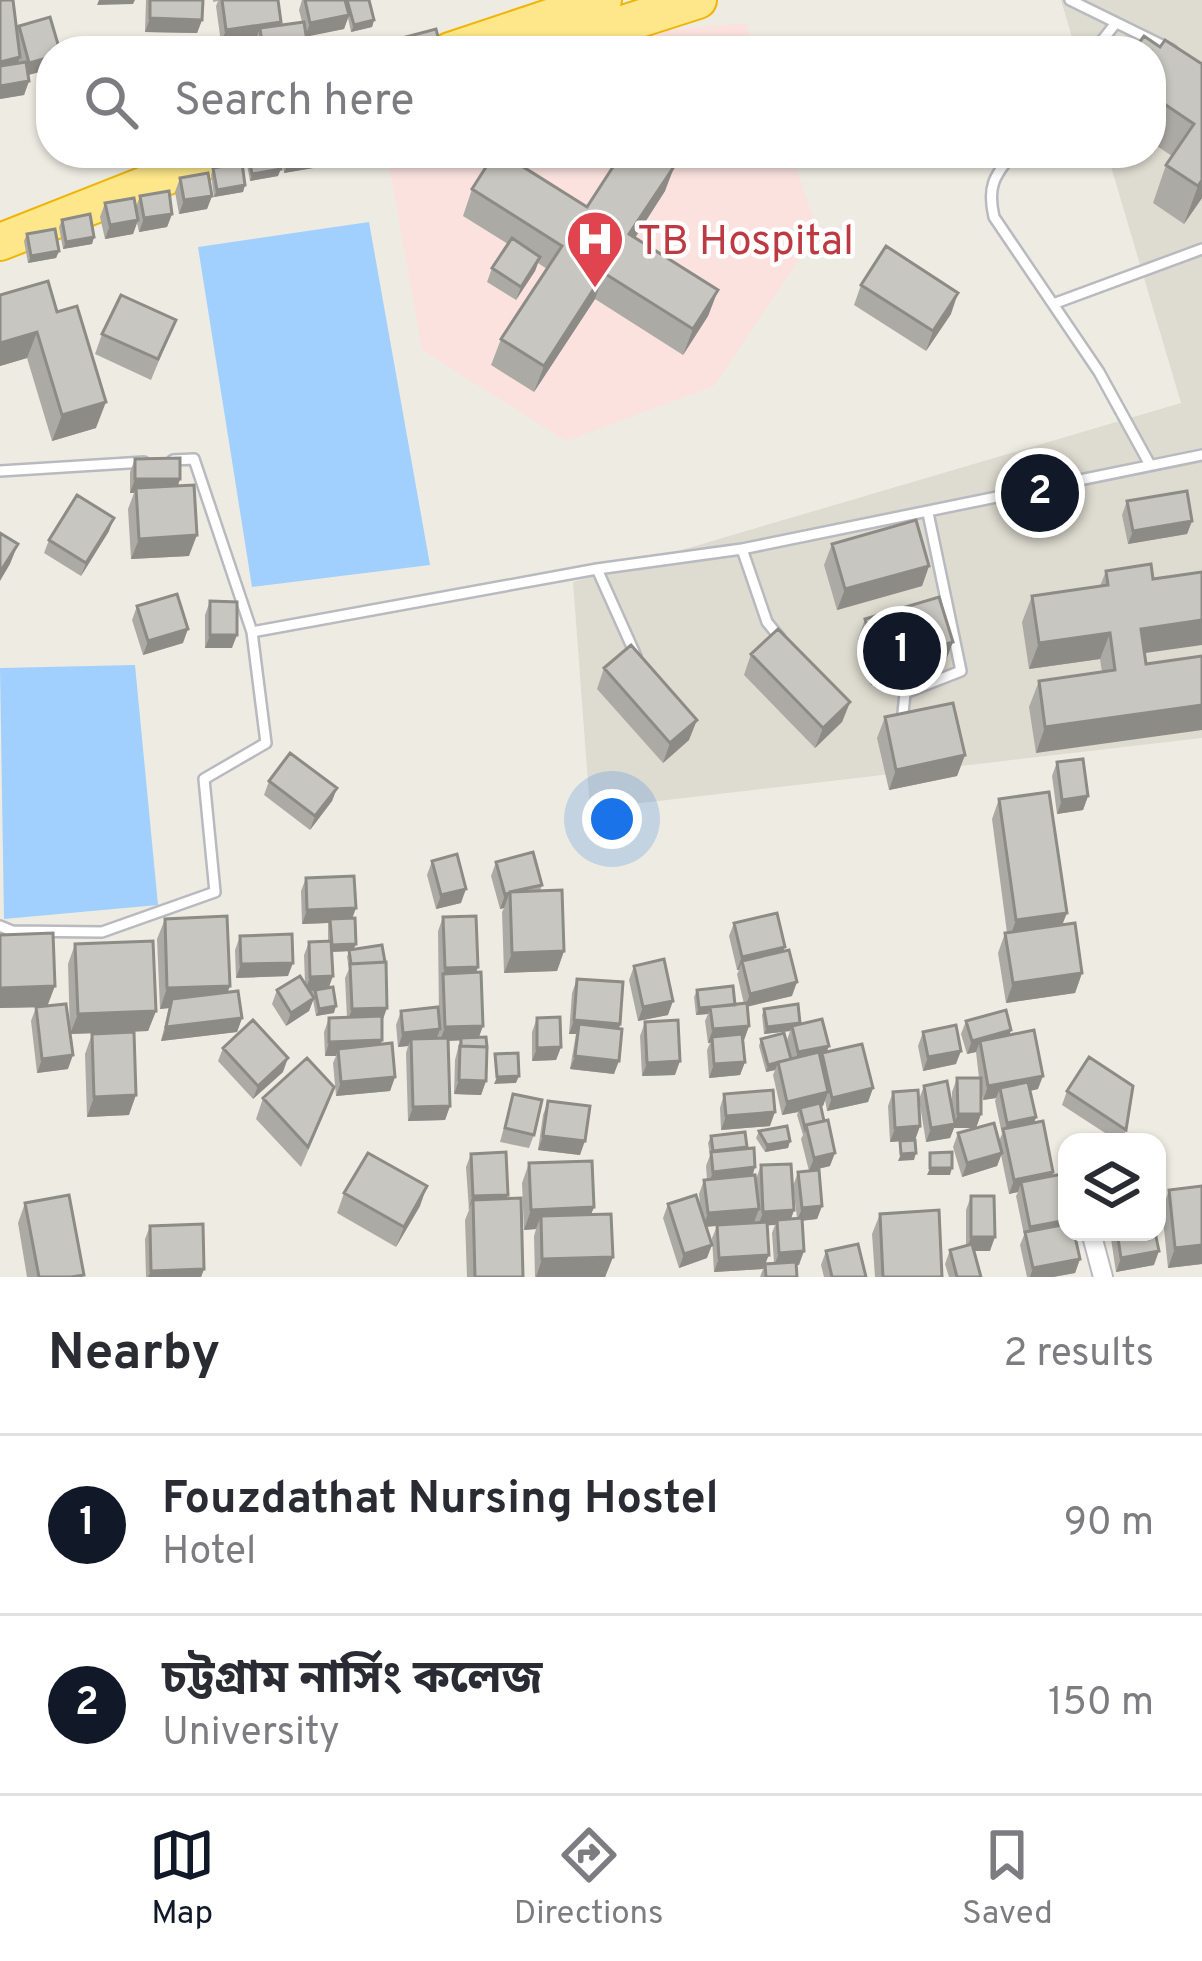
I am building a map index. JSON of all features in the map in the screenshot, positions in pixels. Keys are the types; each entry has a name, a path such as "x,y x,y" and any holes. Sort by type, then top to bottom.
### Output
{"highway":[{"path":"495,36 603,0"},
{"path":"586,36 698,0"},
{"path":"0,215 119,168"},
{"path":"0,242 188,168"}],"street":[{"path":"1093,1241 1103,1277"}],"lane":[{"path":"1070,0 1141,36"},
{"path":"1106,36 1115,24"},
{"path":"1166,48 1180,54"},
{"path":"1000,168 988,194 994,217 1053,304 1149,464"},
{"path":"1053,304 1202,249"},
{"path":"252,632 597,569 742,549 1202,455"},
{"path":"0,471 194,459 252,632 266,743 203,778 215,892 102,932 0,926"},
{"path":"902,723 905,693 961,671 928,513"},
{"path":"742,549 766,622 793,652"},
{"path":"597,569 641,668"}],"shaded area":[{"path":"1061,0 1202,0 1202,738 590,809 573,582 1181,403 1111,168 1166,168 1166,36 1072,36"},
{"path":"746,23 751,36 637,36"},
{"name":"TB Hospital","path":"390,168 796,168 818,231 714,386 566,441 422,350"}],"water":[{"path":"369,222 430,565 252,587 198,247"},
{"path":"135,665 158,905 4,919 0,668"}],"building":[{"path":"0,0 13,0 20,57 0,62"},
{"path":"150,0 203,0 202,20 150,18"},
{"path":"222,0 278,0 281,22 226,30"},
{"path":"305,0 345,0 349,15 310,23"},
{"path":"347,0 369,0 374,20 354,25"},
{"path":"50,17 56,36 36,36 36,61 29,63 19,26"},
{"path":"304,22 306,36 261,36 260,28"},
{"path":"436,29 438,36 409,36"},
{"path":"1166,41 1202,64 1202,180 1198,186 1166,165 1194,124 1166,105"},
{"path":"26,62 29,81 0,86 0,66"},
{"path":"213,168 243,168 245,185 217,190"},
{"path":"251,168 281,168 281,169 252,174"},
{"path":"485,168 525,168 587,207 612,168 673,168 629,234 718,290 693,329 604,273 544,366 501,339 562,246 472,189"},
{"path":"208,173 212,196 184,200 180,178"},
{"path":"169,191 172,214 144,218 140,196"},
{"path":"134,198 138,220 110,225 105,203"},
{"path":"90,214 94,237 66,242 62,220"},
{"path":"55,229 59,251 31,256 27,234"},
{"path":"512,238 540,257 521,287 492,268"},
{"path":"886,246 958,293 933,331 861,285"},
{"path":"48,281 57,312 77,306 106,402 62,415 37,332 0,343 0,295"},
{"path":"121,295 176,320 158,359 102,334"},
{"path":"180,458 180,479 135,479 135,459"},
{"path":"194,485 197,535 139,539 136,488"},
{"path":"1187,491 1192,521 1133,531 1127,501"},
{"path":"77,495 114,518 86,563 49,540"},
{"path":"916,520 929,566 845,589 832,544"},
{"path":"0,533 18,544 0,572"},
{"path":"1151,564 1153,579 1202,572 1202,620 1141,629 1146,664 1202,656 1202,705 1045,727 1039,681 1115,670 1110,633 1039,643 1032,596 1108,585 1106,571"},
{"path":"177,594 188,629 148,641 137,606"},
{"path":"939,597 953,642 878,664 865,619"},
{"path":"210,601 237,602 237,635 210,635"},
{"path":"778,629 850,702 823,728 751,654"},
{"path":"631,645 697,720 670,743 604,668"},
{"path":"953,703 965,755 896,770 885,717"},
{"path":"290,753 337,788 315,816 269,781"},
{"path":"1083,759 1088,796 1062,800 1057,762"},
{"path":"1049,792 1067,913 1016,920 999,799"},
{"path":"533,852 542,885 505,895 496,862"},
{"path":"457,854 466,889 441,895 432,861"},
{"path":"354,876 356,908 307,910 306,878"},
{"path":"562,890 564,951 512,953 510,892"},
{"path":"777,913 785,947 742,957 734,923"},
{"path":"227,916 230,986 167,988 165,919"},
{"path":"476,916 478,967 445,968 443,917"},
{"path":"355,918 356,944 332,945 330,919"},
{"path":"1075,923 1082,973 1013,983 1005,933"},
{"path":"53,933 55,986 0,988 0,935"},
{"path":"292,934 293,963 241,964 240,936"},
{"path":"153,941 156,1011 78,1014 75,944"},
{"path":"331,941 333,976 310,977 309,942"},
{"path":"382,945 385,962 351,964 349,950"},
{"path":"789,950 797,982 750,994 742,961"},
{"path":"664,959 673,1001 643,1007 634,966"},
{"path":"386,962 387,1008 352,1009 350,964"},
{"path":"481,972 483,1026 445,1027 443,974"},
{"path":"300,976 314,998 291,1013 277,990"},
{"path":"577,979 623,982 620,1024 574,1020"},
{"path":"733,986 735,1005 699,1008 697,990"},
{"path":"333,987 336,1006 319,1009 315,990"},
{"path":"238,991 242,1018 166,1027 172,999"},
{"path":"747,1003 749,1026 713,1029 710,1007"},
{"path":"66,1004 73,1055 42,1059 36,1007"},
{"path":"798,1004 800,1023 767,1027 764,1009"},
{"path":"438,1007 440,1029 403,1033 401,1011"},
{"path":"1006,1010 1011,1030 972,1041 966,1021"},
{"path":"382,1016 382,1040 329,1042 329,1018"},
{"path":"560,1017 561,1047 537,1048 537,1018"},
{"path":"822,1019 829,1046 798,1052 792,1026"},
{"path":"253,1020 288,1058 258,1086 223,1048"},
{"path":"678,1020 680,1061 647,1063 645,1022"},
{"path":"579,1024 622,1029 619,1061 575,1056"},
{"path":"956,1025 961,1051 928,1057 923,1032"},
{"path":"1034,1030 1043,1076 988,1086 980,1041"},
{"path":"134,1032 136,1095 94,1097 92,1034"},
{"path":"784,1033 791,1059 768,1065 761,1039"},
{"path":"742,1034 745,1062 714,1064 712,1037"},
{"path":"486,1037 487,1047 461,1046 461,1038"},
{"path":"448,1038 450,1106 413,1107 411,1039"},
{"path":"392,1043 395,1077 341,1082 338,1049"},
{"path":"862,1044 873,1088 832,1098 822,1053"},
{"path":"460,1046 487,1047 486,1081 459,1080"},
{"path":"819,1052 828,1092 787,1102 778,1062"},
{"path":"518,1053 519,1076 497,1077 495,1054"},
{"path":"1089,1057 1133,1086 1126,1130 1067,1091"},
{"path":"307,1058 334,1087 308,1147 263,1098"},
{"path":"957,1078 981,1078 981,1114 958,1114"},
{"path":"947,1081 955,1124 931,1128 924,1086"},
{"path":"1028,1082 1036,1117 1007,1123 1000,1088"},
{"path":"773,1090 775,1112 726,1116 724,1094"},
{"path":"918,1090 920,1126 895,1128 893,1092"},
{"path":"513,1094 542,1100 534,1135 505,1128"},
{"path":"548,1101 590,1106 585,1141 543,1136"},
{"path":"820,1103 824,1121 805,1128 800,1108"},
{"path":"828,1120 835,1153 814,1158 806,1125"},
{"path":"1043,1121 1053,1172 1014,1180 1003,1129"},
{"path":"994,1123 1002,1153 967,1163 958,1133"},
{"path":"787,1126 790,1141 767,1145 759,1131"},
{"path":"745,1132 747,1147 713,1151 711,1136"},
{"path":"915,1140 916,1153 901,1154 900,1141"},
{"path":"754,1148 755,1167 713,1172 711,1152"},
{"path":"506,1152 508,1195 473,1196 471,1154"},
{"path":"952,1152 952,1168 930,1168 930,1153"},
{"path":"368,1153 427,1186 404,1227 344,1193"},
{"path":"592,1161 594,1207 531,1210 529,1163"},
{"path":"791,1164 794,1210 763,1212 761,1165"},
{"path":"819,1170 822,1206 802,1208 798,1172"},
{"path":"755,1175 759,1209 708,1213 704,1180"},
{"path":"1058,1175 1058,1222 1030,1227 1021,1182"},
{"path":"1202,1186 1202,1245 1175,1248 1169,1190"},
{"path":"69,1195 84,1275 39,1277 25,1203"},
{"path":"696,1195 712,1245 684,1254 668,1204"},
{"path":"971,1196 994,1196 995,1237 971,1237"},
{"path":"521,1198 523,1277 475,1277 473,1200"},
{"path":"939,1210 942,1277 883,1277 880,1214"},
{"path":"611,1214 613,1257 542,1259 541,1216"},
{"path":"802,1218 804,1251 779,1253 777,1220"},
{"path":"767,1222 769,1255 719,1258 717,1225"},
{"path":"203,1224 204,1269 151,1271 150,1226"},
{"path":"1058,1226 1058,1241 1076,1241 1080,1259 1033,1268 1025,1232"},
{"path":"1118,1241 1157,1241 1159,1251 1121,1258"},
{"path":"858,1244 866,1277 832,1277 826,1251"},
{"path":"972,1244 981,1277 957,1277 950,1250"},
{"path":"796,1262 797,1277 766,1277 765,1264"}],"place":[{"name":"TB Hospital","path":"595,290"},
{"name":"চট্টগ্রাম নার্সিং কলেজ","path":"1040,493"},
{"name":"Fouzdathat Nursing Hostel","path":"902,651"}]}
